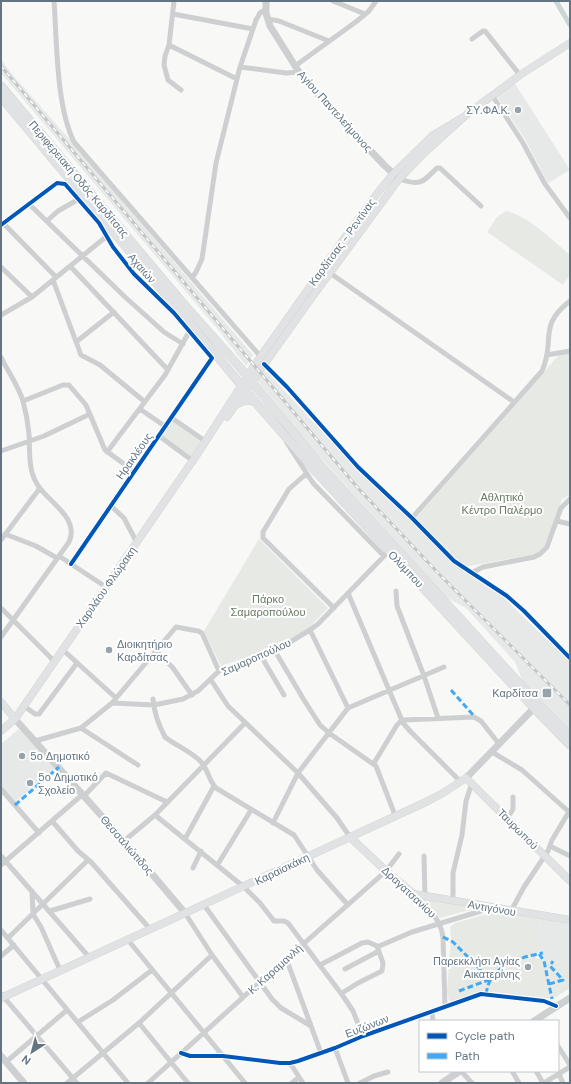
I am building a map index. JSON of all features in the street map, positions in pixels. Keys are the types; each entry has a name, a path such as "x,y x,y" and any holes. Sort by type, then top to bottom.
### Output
{"main road":[{"name":"Καρδίτσας - Ρεντίνας","path":"250,379 264,364 343,240 393,174 432,136 462,118 520,75 570,43"},
{"name":"Περιφερειακή Οδός Καρδίτσας","path":"1,86 181,301 250,379"},
{"name":"Περιφερειακή Οδός Καρδίτσας","path":"1,97 244,388"},
{"name":"Καρδίτσας - Ρεντίνας","path":"244,388 261,357 307,298 330,273 399,179 462,118"},
{"name":"Ολύμπου","path":"250,379 321,466 570,746"},
{"name":"Ολύμπου","path":"244,388 386,553 536,706 570,736"},
{"name":"Χαριλάου Φλώρακη","path":"195,459 205,448 236,404 244,388"},
{"name":"Χαριλάου Φλώρακη","path":"1,731 16,719 195,459 205,441 244,388"},
{"path":"236,404 246,400 255,401"},
{"name":"Θεσσαλιώτιδος","path":"1,702 16,719"},
{"name":"Ταυρωπού","path":"463,779 472,783 570,882"},
{"name":"Καραϊσκάκη","path":"2,996 185,914 395,815 426,802 463,779"},
{"name":"Δραγατσανίου","path":"350,837 386,871 414,894"},
{"name":"Αντιγόνου","path":"414,894 570,920"}],"street":[{"path":"54,1 59,76 64,111 70,133 81,151 261,357"},
{"path":"174,1 168,45 164,60 165,72 168,80 181,90"},
{"name":"Αγίου Παντελεήμονος","path":"266,1 268,20 272,29 297,69 319,96 399,179"},
{"path":"333,1 365,14"},
{"path":"240,67 286,73 297,69 329,41 365,14 376,1"},
{"path":"192,278 202,259 216,163 240,67 258,15 266,10"},
{"path":"173,14 252,29"},
{"path":"268,20 274,19 283,22 329,41"},
{"path":"472,39 485,31 520,75"},
{"path":"168,45 237,79"},
{"path":"492,95 523,143 545,184 570,218"},
{"path":"399,179 419,183 437,168 440,168 481,206"},
{"name":"Αχαιών","path":"29,204 57,183 65,184 99,223 134,274 174,314 212,358"},
{"path":"47,222 58,211 79,199"},
{"path":"145,402 100,364 81,355 54,279 2,224 29,204 157,326 183,344"},
{"path":"1,316 32,297 107,236"},
{"path":"1,266 32,297"},
{"path":"70,266 168,370"},
{"path":"330,273 514,402"},
{"path":"412,518 542,371 547,355 551,323 556,313 570,301"},
{"path":"76,342 114,312"},
{"path":"107,452 168,370 189,332"},
{"path":"547,355 570,351"},
{"path":"1,357 23,401 27,417 33,475 36,483 66,516 71,526 70,539 1,637"},
{"name":"Ηρακλέους","path":"71,564 212,358"},
{"path":"264,364 287,387 358,467 412,518 454,561 507,596 524,611 570,658"},
{"path":"23,401 65,384 70,386 84,402 104,450 134,472"},
{"path":"140,409 166,427"},
{"path":"1,451 29,442 90,414"},
{"path":"172,418 205,441"},
{"path":"281,430 288,445 313,483 386,553"},
{"path":"159,436 195,459"},
{"path":"306,474 289,489 262,536 334,608"},
{"path":"1,540 40,488"},
{"path":"471,572 483,567 534,557 540,554 547,547 561,508 570,499"},
{"path":"111,506 124,518 137,543"},
{"path":"557,521 570,524"},
{"path":"5,534 36,546 58,557 106,587"},
{"name":"Σαμαροπούλου","path":"114,700 154,705 180,700 192,695 211,680 219,671 275,651 310,630 323,620 386,553"},
{"path":"396,591 396,606 424,676 438,718"},
{"path":"348,593 402,720 411,732 463,779"},
{"path":"1,608 55,662"},
{"path":"35,741 81,728 114,700 176,627 200,631 202,633 219,671"},
{"path":"310,630 348,708"},
{"path":"63,650 78,663 114,700"},
{"path":"156,651 173,668 192,695"},
{"path":"275,651 320,725 329,733 374,763 379,771 395,815"},
{"path":"261,656 284,695"},
{"path":"24,706 36,714 39,714 78,663"},
{"path":"274,823 298,773 348,708 389,689 444,667"},
{"path":"211,680 228,706 298,773 337,818 350,837"},
{"path":"153,699 165,737 200,760 214,786 294,835 316,870 348,904"},
{"name":"Καραϊσκάκη","path":"463,779 492,752 536,706"},
{"path":"374,763 396,727 402,720 468,716 475,717 482,723 499,744"},
{"name":"Θεσσαλιώτιδος","path":"16,719 124,841 185,914 212,955 243,997"},
{"path":"124,841 155,815 245,723"},
{"path":"81,728 138,765"},
{"path":"492,752 522,770 569,811 552,840 545,856 524,887 511,911"},
{"path":"1,865 83,795 106,773 167,802"},
{"path":"453,901 453,873 462,835 466,800 472,783"},
{"path":"185,839 214,786"},
{"path":"1,790 39,833"},
{"path":"508,819 513,809 513,796"},
{"path":"218,864 251,810"},
{"path":"155,815 218,864 244,887 260,903 272,920 276,922 284,921 288,923 342,993 353,1011 362,1036"},
{"path":"52,821 150,929"},
{"path":"550,846 570,856"},
{"path":"193,868 200,851"},
{"name":"Κ. Καραμανλή","path":"148,1083 259,982 386,871 399,854"},
{"path":"1,856 89,957"},
{"path":"424,856 426,896"},
{"path":"8,938 88,860"},
{"path":"32,890 33,914 41,927 60,970"},
{"name":"Δραγατσανίου","path":"414,894 440,923 443,937 445,1007"},
{"path":"50,911 90,899"},
{"path":"204,905 278,1006 311,1026"},
{"path":"345,969 401,936 491,908"},
{"path":"1,930 128,1083"},
{"path":"128,940 245,1083"},
{"path":"320,965 363,942 372,943 378,949 383,966 382,971 342,993"},
{"path":"1,956 14,944"},
{"path":"67,1083 139,1023 212,955"},
{"path":"286,958 321,1053"},
{"path":"78,1022 113,1000 152,970"},
{"name":"Ευζώνων","path":"181,1053 190,1056 223,1056 290,1063 335,1048 362,1036 486,994 547,1001 556,1006"},
{"path":"2,996 77,1083"},
{"path":"539,1020 556,1006 570,998"},
{"path":"24,1083 2,1061 68,1010"},
{"path":"432,1012 433,1020"},
{"path":"139,1023 188,1083"},
{"path":"335,1048 348,1083"},
{"path":"537,1072 544,1083 570,1066 559,1048"},
{"path":"290,1063 303,1083"},
{"path":"360,1083 374,1076 388,1072"},
{"path":"442,1083 458,1072 472,1083"},
{"path":"513,1072 519,1083"},
{"path":"559,1074 563,1083"},
{"path":"292,1083 298,1077"}],"shaded area":[{"path":"1,59 11,73 79,150 253,355 246,366 220,332 1,73"},
{"path":"514,82 570,170 548,183 526,141 498,98 497,95"},
{"path":"263,371 268,373 355,467 411,519 459,568 504,598 570,662 570,730 523,682 515,662 466,608 447,598 301,436 257,380"},
{"name":"5ο Δημοτικό","path":"19,729 55,769 15,802 1,786 1,744"},
{"path":"541,919 570,924 570,964 541,959 543,953 536,952"}],"green space":[{"path":"506,211 532,223 570,255 570,275 563,285 487,232 497,217"},
{"name":"Αθλητικό Κέντρο Παλέρμο","path":"570,353 570,495 562,499 547,543 536,554 464,567 416,518 557,357 559,355"},
{"path":"173,420 202,441 191,458 162,437"},
{"name":"Πάρκο Σαμαροπούλου","path":"259,539 328,608 309,628 274,648 221,666 204,631"},
{"path":"424,899 477,908 440,918 424,903"},
{"path":"497,911 541,919 536,958 570,964 570,988 553,999 483,991 453,1002 449,1001 447,991 451,939 450,927 455,923"}],"waterway":[{"path":"556,1 570,25"}],"railway":[{"path":"1,66 357,487 440,575 570,705"}],"marked path":[{"path":"451,690 475,717"},
{"path":"15,805 59,767"},
{"path":"443,937 453,942 480,969 492,977"},
{"path":"486,994 488,985 495,973 521,958 543,953"},
{"path":"539,954 544,961 552,999"},
{"path":"549,984 563,980 550,966 553,961"},
{"path":"459,991 491,979"}],"cycle path":[{"path":"1,225 57,183 65,184 99,223 113,247 134,274 174,313 212,358 71,564"},
{"path":"264,364 287,387 358,467 412,518 454,561 507,596 524,611 570,658"},
{"path":"181,1053 190,1056 223,1056 290,1063 481,994 544,1001 556,1006"}],"place":[{"name":"ΣΥ.ΦΑ.Κ.","path":"518,110"},
{"name":"Διοικητήριο Καρδίτσας","path":"109,650"},
{"name":"Καρδίτσα","path":"547,693"},
{"name":"5ο Δημοτικό","path":"22,756"},
{"name":"5ο Δημοτικό Σχολείο","path":"30,783"},
{"name":"Παρεκκλήσι Αγίας Αικατερίνης","path":"528,967"}]}
